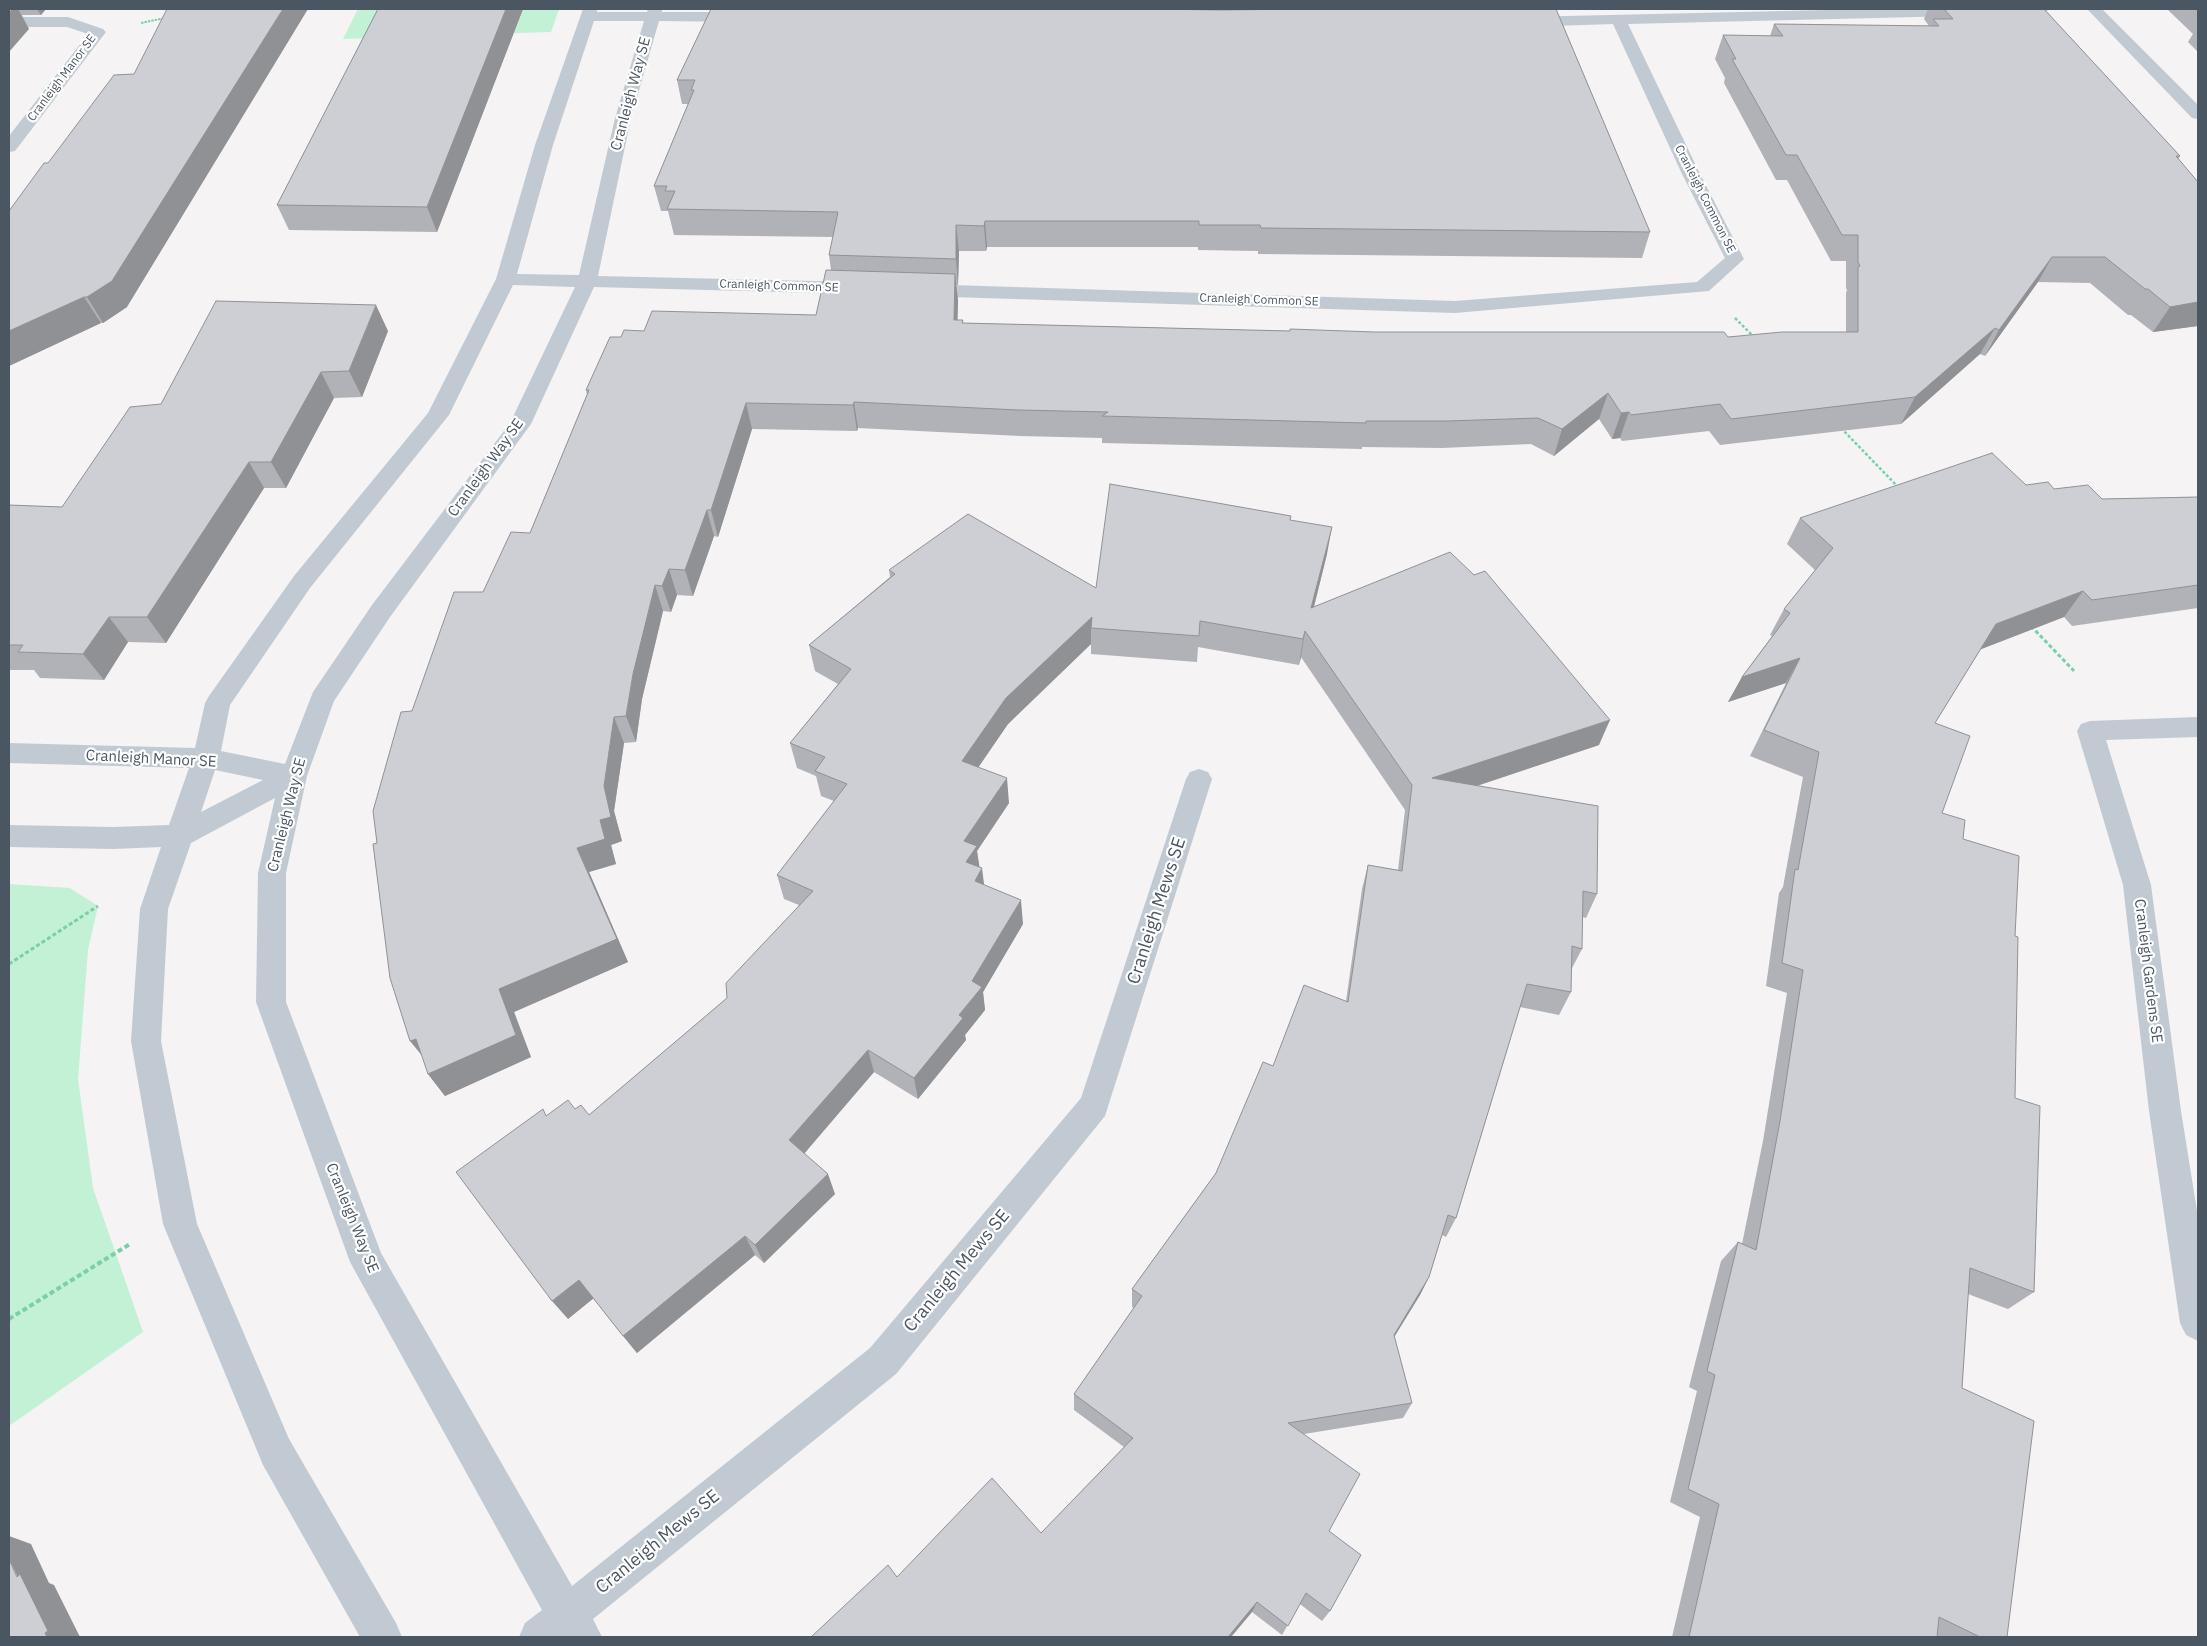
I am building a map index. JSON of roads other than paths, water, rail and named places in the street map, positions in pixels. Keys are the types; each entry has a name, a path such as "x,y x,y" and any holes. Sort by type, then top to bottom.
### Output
{"street":[{"path":"1509,22 2041,9"},
{"path":"2094,9 2198,114"},
{"path":"382,1637 276,1452 180,1224 146,1041 154,910 206,758 218,703 302,582 438,414 506,279 544,145 589,12 654,12 762,18"},
{"name":"Cranleigh Way SE","path":"574,1627 367,1262 270,1002 272,873 294,776 322,699 381,610 520,424 587,281 623,118 654,12"},
{"name":"Cranleigh Common SE","path":"904,289 1455,307 1702,287 1735,259 1691,174 1619,20"},
{"name":"Cranleigh Manor SE","path":"9,22 68,22 98,32 9,148"},
{"name":"Cranleigh Common SE","path":"506,279 874,288"},
{"name":"Cranleigh Gardens SE","path":"2198,726 2090,731 2137,885 2165,1111 2198,1323"},
{"name":"Cranleigh Manor SE","path":"9,753 206,758 294,776"},
{"path":"9,836 113,838 180,835 294,776"},
{"name":"Cranleigh Mews SE","path":"539,1637 574,1627 883,1361 1094,1106 1199,780"}]}
